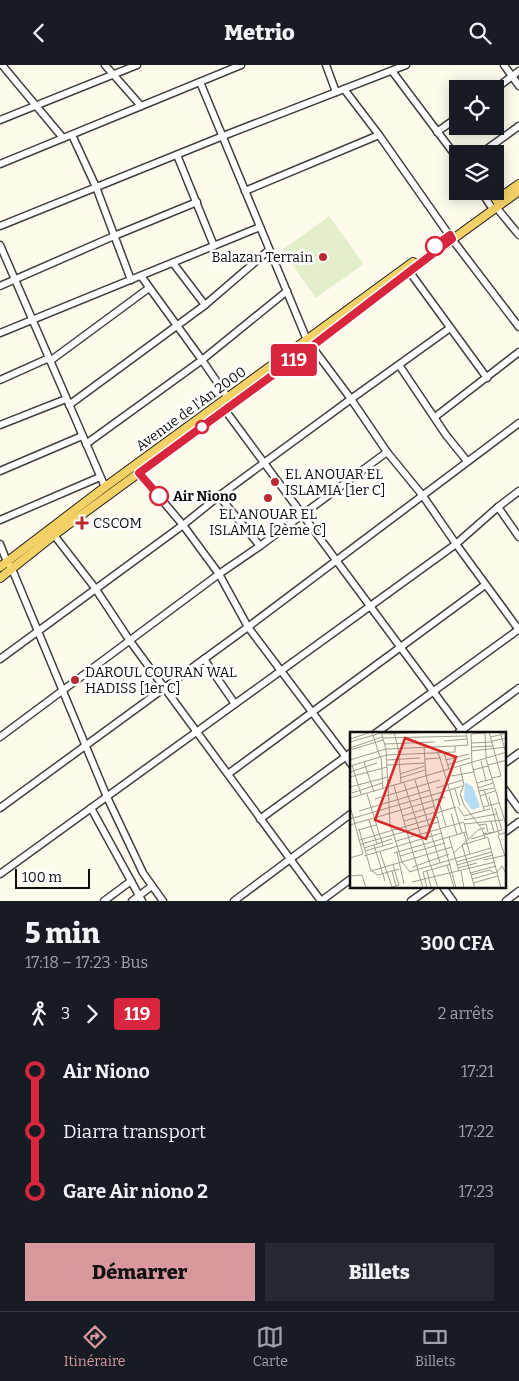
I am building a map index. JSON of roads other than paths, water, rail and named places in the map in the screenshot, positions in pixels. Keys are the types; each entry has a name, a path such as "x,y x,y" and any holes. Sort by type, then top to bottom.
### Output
{"main road":[{"name":"Avenue de l'An 2000","path":"0,567 10,565 54,535 225,410 309,343 493,206 519,184"},
{"name":"Avenue de l'An 2000","path":"493,206 519,191"},
{"name":"Avenue de l'An 2000","path":"0,578 10,565 105,487 409,271 451,237"}],"street":[{"path":"2,65 63,138"},
{"path":"105,65 141,106"},
{"path":"0,120 137,65"},
{"path":"220,65 226,71"},
{"path":"0,164 241,65"},
{"path":"326,65 336,92"},
{"path":"0,226 406,65"},
{"path":"504,65 519,86"},
{"path":"392,71 449,147"},
{"path":"504,82 519,71"},
{"path":"200,83 309,343 351,399 387,452 423,496 519,630 377,732"},
{"path":"344,89 519,327"},
{"path":"437,132 449,123"},
{"path":"492,145 519,125"},
{"path":"72,135 96,187 131,280"},
{"path":"245,191 379,135"},
{"path":"176,155 214,246"},
{"path":"488,200 519,235"},
{"path":"0,286 197,202"},
{"path":"0,333 260,227"},
{"path":"0,245 105,487"},
{"path":"0,425 67,402 178,326 269,250"},
{"path":"173,263 205,305"},
{"path":"409,271 487,378"},
{"path":"141,276 228,398"},
{"path":"0,380 50,359 149,288"},
{"path":"86,444 202,360 287,291"},
{"path":"0,659 183,525 219,496 450,328"},
{"path":"435,417 519,353"},
{"path":"399,365 446,435 467,461"},
{"path":"225,410 370,605 460,732"},
{"path":"0,808 337,561 519,423"},
{"path":"0,471 82,436"},
{"path":"0,737 218,574 260,546 387,452"},
{"path":"139,473 183,525 218,574 248,627 350,763"},
{"path":"0,520 100,477"},
{"path":"0,874 456,544 519,491"},
{"path":"219,496 260,546"},
{"path":"498,507 519,537"},
{"path":"54,535 95,588 130,641 321,901 350,879"},
{"path":"0,544 39,630 107,797 143,873 163,901"},
{"path":"228,774 486,585"},
{"path":"204,659 235,704"},
{"path":"462,732 519,688"},
{"path":"260,819 350,753"},
{"path":"506,762 519,753"},
{"path":"506,791 519,809"},
{"path":"91,808 140,898"},
{"path":"234,901 350,814"},
{"path":"506,831 519,821"},
{"path":"104,901 131,881"},
{"path":"132,901 140,898 152,886"},
{"path":"411,901 428,889"},
{"path":"444,889 453,901"},
{"path":"506,901 519,891"}],"place":[{"name":"Balazan Terrain","path":"323,257"},
{"name":"EL ANOUAR EL ISLAMIA [1er C]","path":"275,482"},
{"name":"Air Niono","path":"159,496"},
{"name":"EL ANOUAR EL ISLAMIA [2ème C]","path":"268,498"},
{"name":"CSCOM","path":"82,523"},
{"name":"DAROUL COURAN WAL HADISS [1er C]","path":"75,680"}]}
